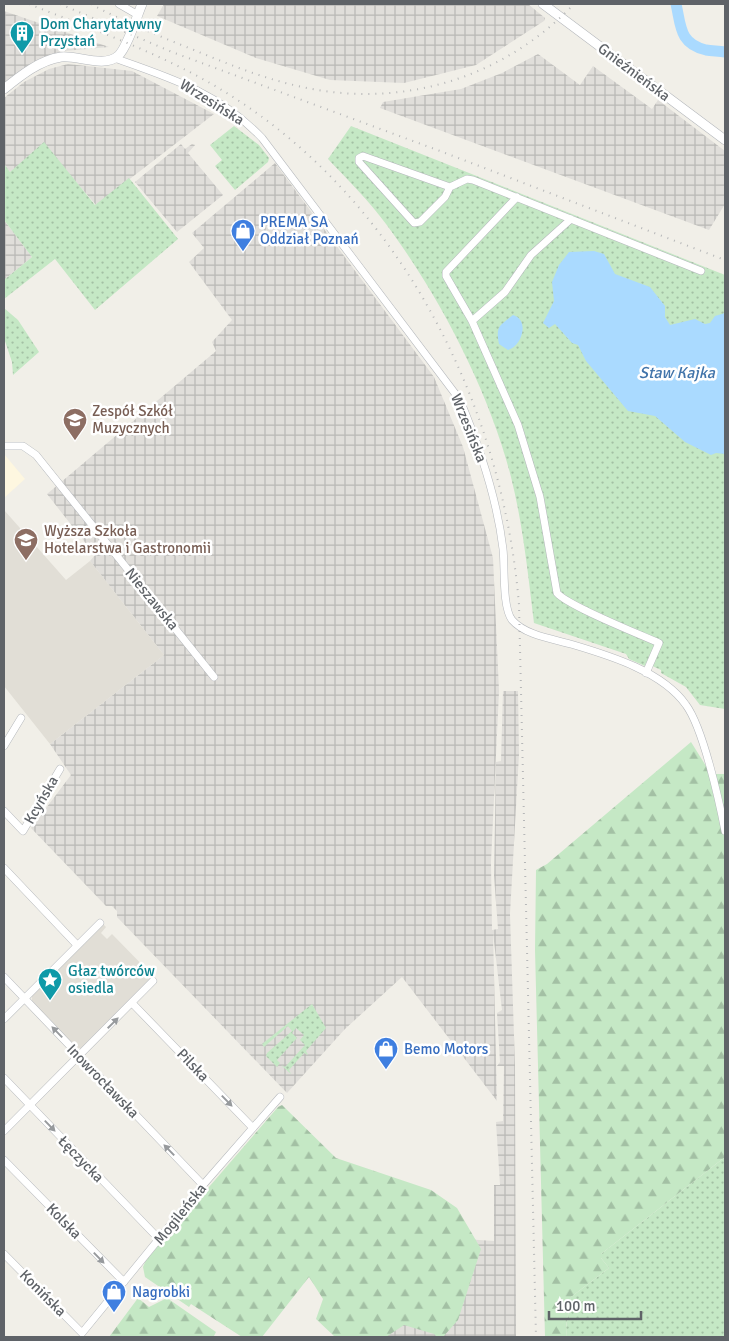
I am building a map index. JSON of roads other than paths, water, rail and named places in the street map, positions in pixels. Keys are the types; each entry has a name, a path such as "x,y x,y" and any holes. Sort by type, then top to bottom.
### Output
{"street":[{"path":"118,4 138,15"},
{"path":"4,89 37,66 60,57 72,56 102,60 114,58 121,53 142,4"},
{"name":"Gnieźnieńska","path":"543,4 725,140"},
{"name":"Wrzesińska","path":"114,58 164,74 194,88 251,127 452,388 469,420 488,475 503,547 508,612 514,621 527,631 578,646 646,673 672,690 691,713 716,790 725,830"},
{"path":"450,187 363,156 359,158 359,162 414,223 420,222 445,197 450,187 467,179 473,180 701,271"},
{"path":"517,197 445,274 472,321 518,425 535,478 557,593 582,608 659,643 646,673"},
{"path":"472,321 505,292 531,255 571,219"},
{"name":"Nieszawska","path":"4,446 23,446 36,455 214,677"},
{"path":"4,746 20,718"},
{"name":"Kcyńska","path":"4,811 23,831 60,769"},
{"path":"4,868 77,945"},
{"path":"4,1018 100,923"},
{"name":"Inowrocławska","path":"4,977 203,1185"},
{"path":"4,1131 153,981"},
{"name":"Pilska","path":"132,1003 253,1128"},
{"name":"Łęczycka","path":"4,1078 158,1239"},
{"name":"Mogileńska","path":"82,1333 203,1185 280,1097"},
{"name":"Kolska","path":"4,1160 124,1282"},
{"name":"Konińska","path":"4,1254 82,1333"}],"water":[{"name":"Staw Kajka","path":"594,251 604,254 615,274 650,287 665,306 665,317 670,325 695,319 705,324 710,323 715,316 725,313 725,454 716,453 711,455 685,442 655,416 628,411 586,361 578,345 572,343 555,324 549,328 543,323 554,301 552,282 559,265 569,252"},
{"path":"513,315 518,318 523,327 517,344 508,350 499,344 498,333 500,326"}],"waterway":[{"path":"676,4 683,33 691,43 706,50 725,52"}],"railway":[{"path":"29,4 135,46 186,70 236,99 296,144 349,196 396,255 435,319 467,388 492,459 509,531 519,605 536,1337"},
{"path":"60,4 172,52 440,151 725,260"},
{"path":"91,4 155,34 271,79 298,86 336,92 374,94 411,90 447,82 482,69 515,52 546,30 574,4"}],"place":[{"name":"Dom Charytatywny Przystań","path":"22,54"},
{"name":"PREMA SA Oddział Poznań","path":"243,252"},
{"name":"Zespół Szkół Muzycznych","path":"75,441"},
{"name":"Wyższa Szkoła Hotelarstwa i Gastronomii","path":"26,561"},
{"name":"Głaz twórców osiedla","path":"50,1001"},
{"name":"Bemo Motors","path":"386,1070"},
{"name":"Nagrobki","path":"114,1313"}]}
